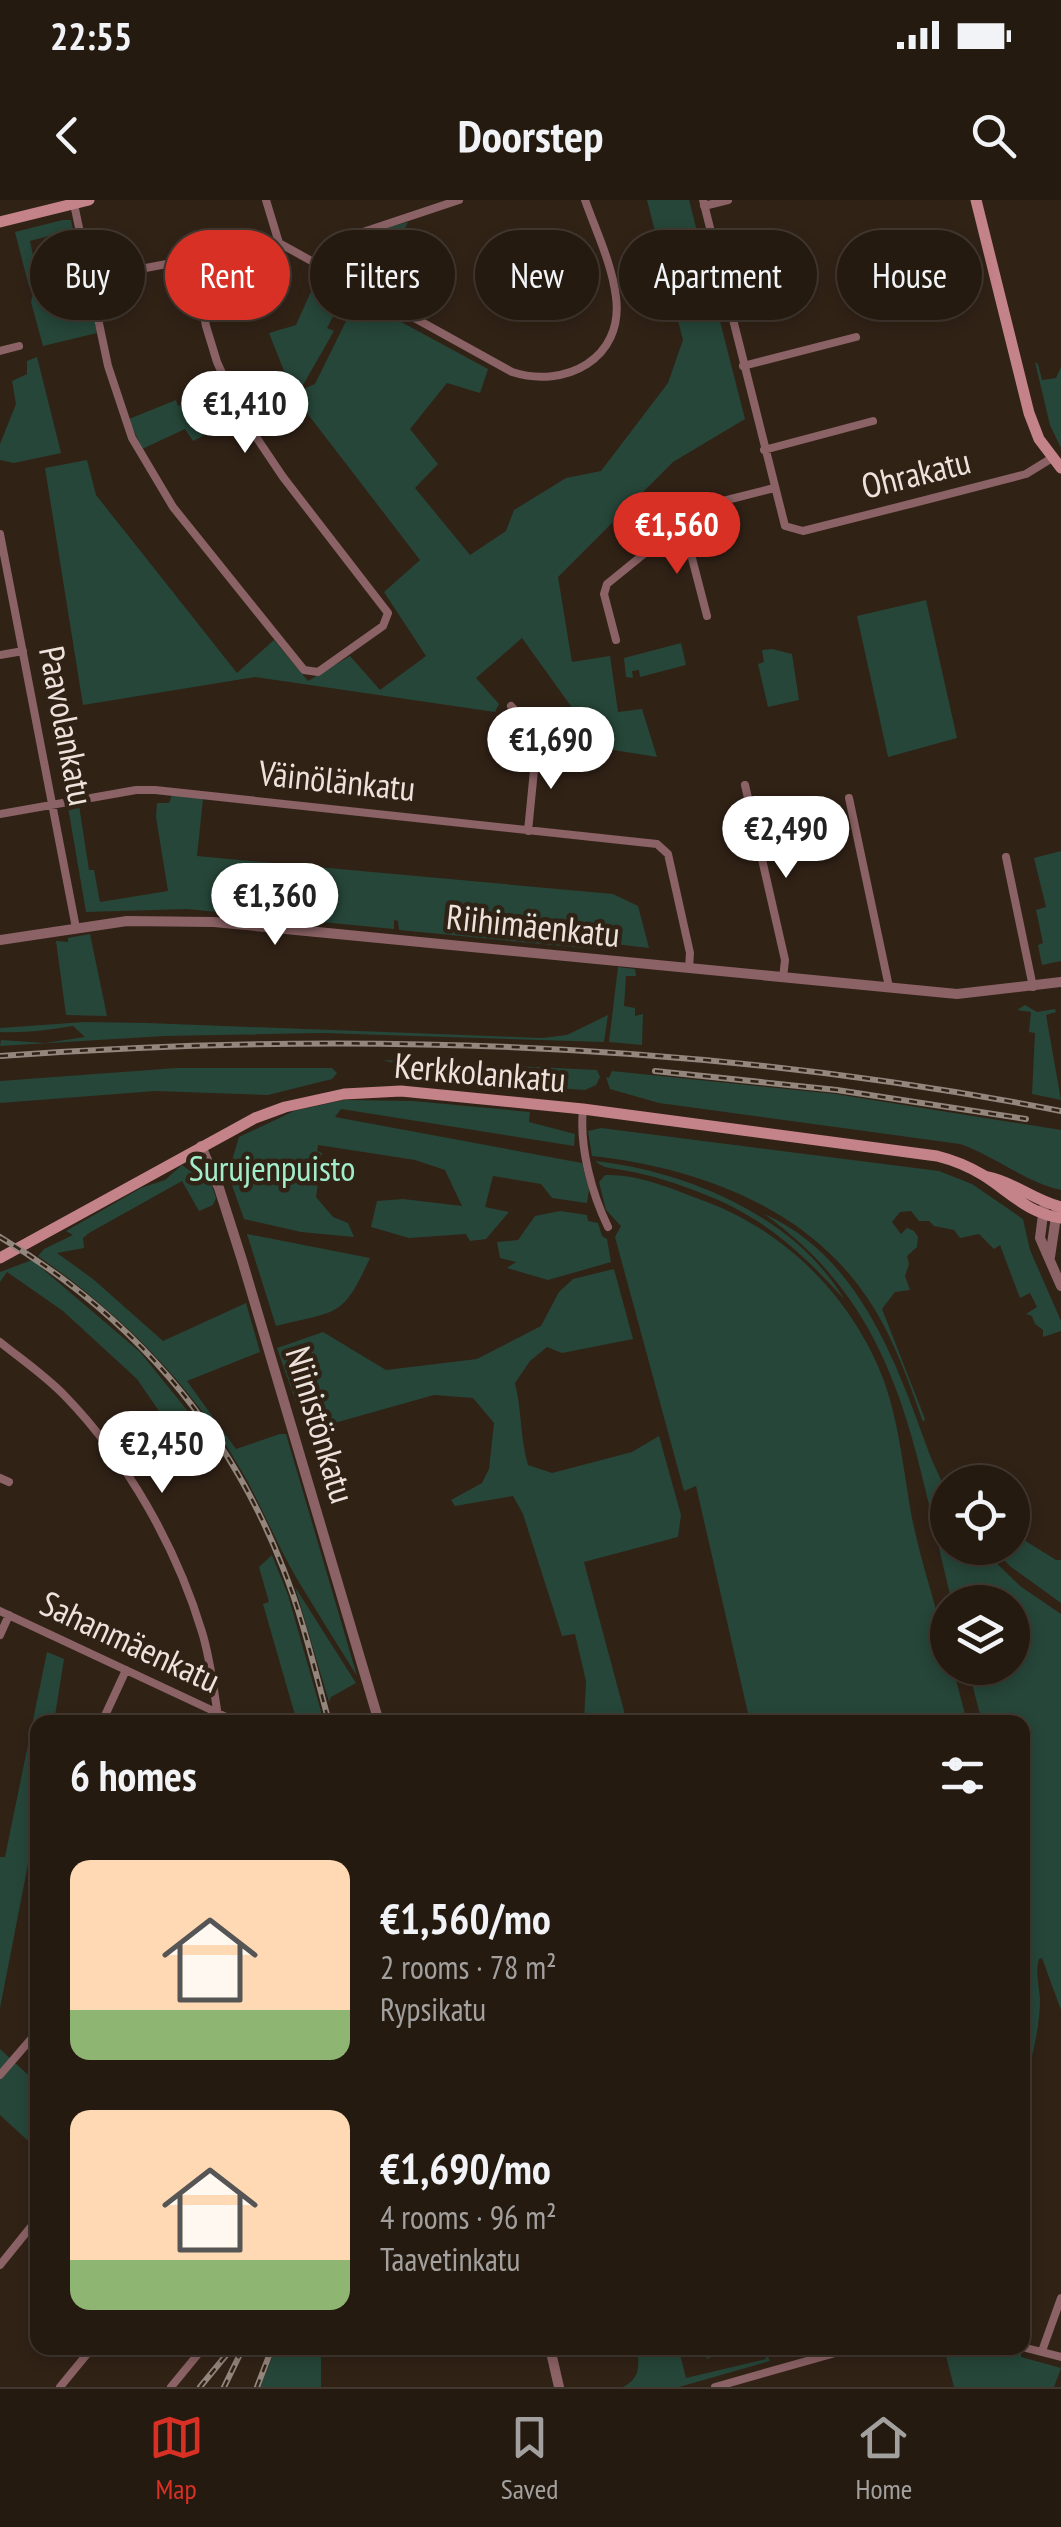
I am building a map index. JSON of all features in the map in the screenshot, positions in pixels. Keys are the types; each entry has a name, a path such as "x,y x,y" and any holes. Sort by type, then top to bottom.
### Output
{"main road":[{"path":"0,222 89,200"},
{"path":"976,200 1029,413 1039,439 1056,463"},
{"name":"Kerkkolankatu","path":"0,1258 201,1146 285,1107 362,1092 401,1091 583,1109 937,1156 1003,1180 1054,1211"}],"street":[{"path":"266,200 274,230"},
{"path":"367,230 459,200"},
{"path":"417,320 512,372 541,378 562,376 586,366 599,353 616,317 614,284 585,200"},
{"path":"616,640 604,588 703,506 774,488 704,203 728,200"},
{"path":"74,204 80,230"},
{"path":"100,320 108,366 132,438 174,506 304,670 318,672 384,626 388,613 283,477 240,413 205,320"},
{"path":"743,366 856,336"},
{"path":"0,351 19,346"},
{"path":"764,450 873,421"},
{"name":"Ohrakatu","path":"774,488 782,520 790,529 803,530 1056,463"},
{"path":"679,524 686,534 706,616"},
{"name":"Paavolankatu","path":"0,534 76,928"},
{"path":"0,655 23,651"},
{"path":"511,706 534,730 537,740 528,831"},
{"path":"745,786 785,960 783,978"},
{"name":"Väinölänkatu","path":"0,814 155,790 662,846 668,854 690,954 689,968"},
{"path":"849,798 890,988"},
{"path":"1006,857 1034,987"},
{"name":"Riihimäenkatu","path":"0,940 141,920 214,922 957,994 1061,982"},
{"path":"583,1109 582,1132 599,1209 608,1227"},
{"name":"Niinistönkatu","path":"201,1146 242,1260 377,1715"},
{"name":"Kerkkolankatu","path":"1054,1211 1040,1238 1061,1286"},
{"path":"0,1342 64,1394 136,1488 178,1569 203,1635 218,1715"},
{"path":"0,1635 4,1613"},
{"name":"Sahanmäenkatu","path":"4,1613 213,1715"},
{"path":"105,1715 126,1670"},
{"path":"0,2075 30,2040"},
{"path":"0,2265 30,2228"},
{"path":"1042,2351 1061,2298"},
{"path":"1030,2349 1061,2357"},
{"path":"60,2387 86,2355"},
{"path":"171,2387 197,2355"},
{"path":"552,2355 559,2387"},
{"path":"715,2387 829,2355"}],"green space":[{"path":"647,200 689,200 697,230 655,230"},
{"path":"63,220 71,220 73,230 30,230 29,287 15,232"},
{"path":"408,222 404,230 382,230"},
{"path":"310,294 310,320 331,320 327,328 334,331 303,385 243,409 241,405 288,381 269,333 296,325"},
{"path":"36,320 95,320 97,333 43,346"},
{"path":"347,320 398,320 488,369 480,393 447,383 410,429 438,464 415,488 470,555 506,531 514,510 566,478 601,471 668,383 683,340 678,320 720,320 745,419 673,462 558,577 572,662 610,656 618,712 642,709 657,757 601,748 522,638 476,678 499,704 495,712 255,677 83,705 45,468 87,460 96,495 237,673 274,640 308,681 350,656 380,690 426,656 384,592 420,560 297,400 252,426 246,413 315,384"},
{"path":"37,357 61,453 14,463 0,460 0,444 16,404 12,381 27,374 27,361"},
{"path":"1035,362 1042,380 1056,378 1061,367 1061,448 1050,425"},
{"path":"223,388 238,418 193,441 185,429 142,449 129,419 176,400 178,406"},
{"path":"926,600 957,738 888,757 857,616"},
{"path":"681,643 686,665 640,677 639,670 632,671 633,678 626,677 624,658"},
{"path":"762,650 792,654 799,700 768,707 758,664 764,662"},
{"path":"172,795 203,799 197,856 613,894 638,906 649,948 615,944 604,950 399,930 398,921 394,920 394,929 187,909 86,912 68,807 79,805 89,870 94,870 100,902 168,891 156,817 157,803 169,803"},
{"path":"1061,851 1061,961 1042,965 1038,945 1043,943 1036,910 1046,907 1034,858"},
{"path":"90,934 107,1016 66,1015 56,941 68,942 68,938"},
{"path":"618,967 635,969 636,976 626,976 624,1006 635,1008 635,1016 643,1014 642,1045 609,1042"},
{"path":"1025,1005 1037,1012 1055,1009 1056,1012 1046,1015 1061,1100 1032,1094 1035,1033 1029,1032 1031,1012 1017,1010"},
{"path":"608,1015 604,1042 322,1033 164,1036 0,1046 1,1040 45,1043 85,1037 73,1026 18,1032 0,1032 0,1028 84,1022 542,1038 567,1035"},
{"path":"383,1060 597,1070 600,1077 596,1085 585,1090 404,1077 401,1065"},
{"path":"177,1068 332,1068 337,1073 332,1079 268,1095 155,1091 0,1103 0,1081"},
{"path":"612,1071 835,1094 1061,1130 1061,1190 960,1144 659,1103 610,1089 606,1077"},
{"name":"Surujenpuisto","path":"344,1100 413,1101 530,1112 529,1122 575,1134 574,1146 341,1109 335,1117 582,1163 589,1190 587,1203 552,1198 541,1184 493,1176 485,1207 509,1212 486,1239 470,1241 466,1234 409,1238 371,1227 377,1201 403,1199 462,1206 445,1170 415,1160 318,1145 317,1151 322,1153 316,1197 333,1217 348,1223 354,1237 301,1232 244,1219 228,1174 239,1137 294,1111"},
{"path":"601,1128 939,1171 972,1184 1023,1219 1030,1250 1061,1321 1061,1331 1043,1337 1043,1330 1026,1314 1037,1307 1030,1293 1020,1298 1000,1245 994,1249 979,1234 960,1238 954,1230 919,1221 911,1211 900,1212 892,1222 901,1234 907,1228 918,1237 917,1247 907,1256 905,1276 910,1290 895,1292 882,1309 923,1422 881,1320 836,1259 775,1212 741,1195 668,1169 592,1156 588,1131"},
{"path":"595,1161 630,1166 701,1187 768,1221 823,1270 844,1299 799,1253 750,1216 689,1188"},
{"path":"182,1165 190,1171 206,1169 216,1198 213,1205 199,1211 182,1181 89,1233 83,1238 84,1248 57,1253 163,1341 246,1303 260,1352 187,1381 236,1449 286,1434 357,1676 297,1579 249,1484 207,1418 129,1330 38,1256 73,1235 66,1231 141,1188 165,1180"},
{"path":"605,1175 644,1180 736,1215 790,1250 814,1272 855,1323 871,1351 889,1398 930,1586 930,1685 957,1685 965,1715 748,1715 696,1486 684,1491 615,1237 621,1226 606,1210 599,1182"},
{"path":"560,1211 587,1215 588,1221 598,1223 607,1239 611,1262 548,1280 507,1268 516,1262 500,1258 497,1242 518,1240 535,1216"},
{"path":"764,1214 797,1232 825,1256 869,1314 902,1381 934,1465 930,1465 930,1508 896,1388 847,1295 810,1253"},
{"path":"247,1234 370,1258 352,1292 336,1309 276,1326"},
{"path":"32,1260 140,1352 195,1420 176,1436 137,1379 63,1311 7,1272 0,1282 0,1272"},
{"path":"614,1269 633,1339 562,1353 547,1347 530,1361 515,1383 528,1465 552,1473 632,1452 659,1436 681,1515 678,1537 584,1562 624,1715 584,1715 586,1681 575,1634 562,1636 523,1514 513,1496 455,1506 451,1500 482,1483 489,1469 494,1423 473,1398 434,1395 306,1431 277,1348 323,1332 386,1370 477,1359 541,1326 559,1292 573,1279"},
{"path":"1030,1544 1061,1560 1061,1603 1011,1567 1030,1565"},
{"path":"272,1555 288,1595 322,1715 295,1715 263,1604 269,1602 259,1567"},
{"path":"943,1565 998,1565 1019,1585 948,1585"},
{"path":"295,1587 356,1683 329,1702"},
{"path":"1030,1593 1061,1614 1061,2010 1042,1958 1039,1959 1039,2021 1030,2062 1030,1715 980,1715 972,1685 1030,1685"},
{"path":"47,1652 64,1659 55,1715 34,1715"},
{"path":"30,1735 30,1854 0,2008 0,1857 5,1857"},
{"path":"0,2049 30,2077 30,2143 0,2115"},
{"path":"273,2355 321,2355 321,2387 260,2387"},
{"path":"637,2355 680,2355 686,2378 766,2359 766,2355 770,2361 679,2387 623,2387 636,2375"},
{"path":"946,2355 1021,2355 1061,2368 1054,2387 954,2387"}],"railway":[{"path":"0,1056 266,1044 532,1048 665,1056 797,1070 1061,1111"},
{"path":"655,1071 837,1090 1026,1119"},
{"path":"0,1237 48,1268 133,1338 204,1421 234,1467 283,1568 327,1715"},
{"path":"200,2387 226,2355"},
{"path":"224,2387 240,2355"},
{"path":"257,2387 269,2355"}]}
